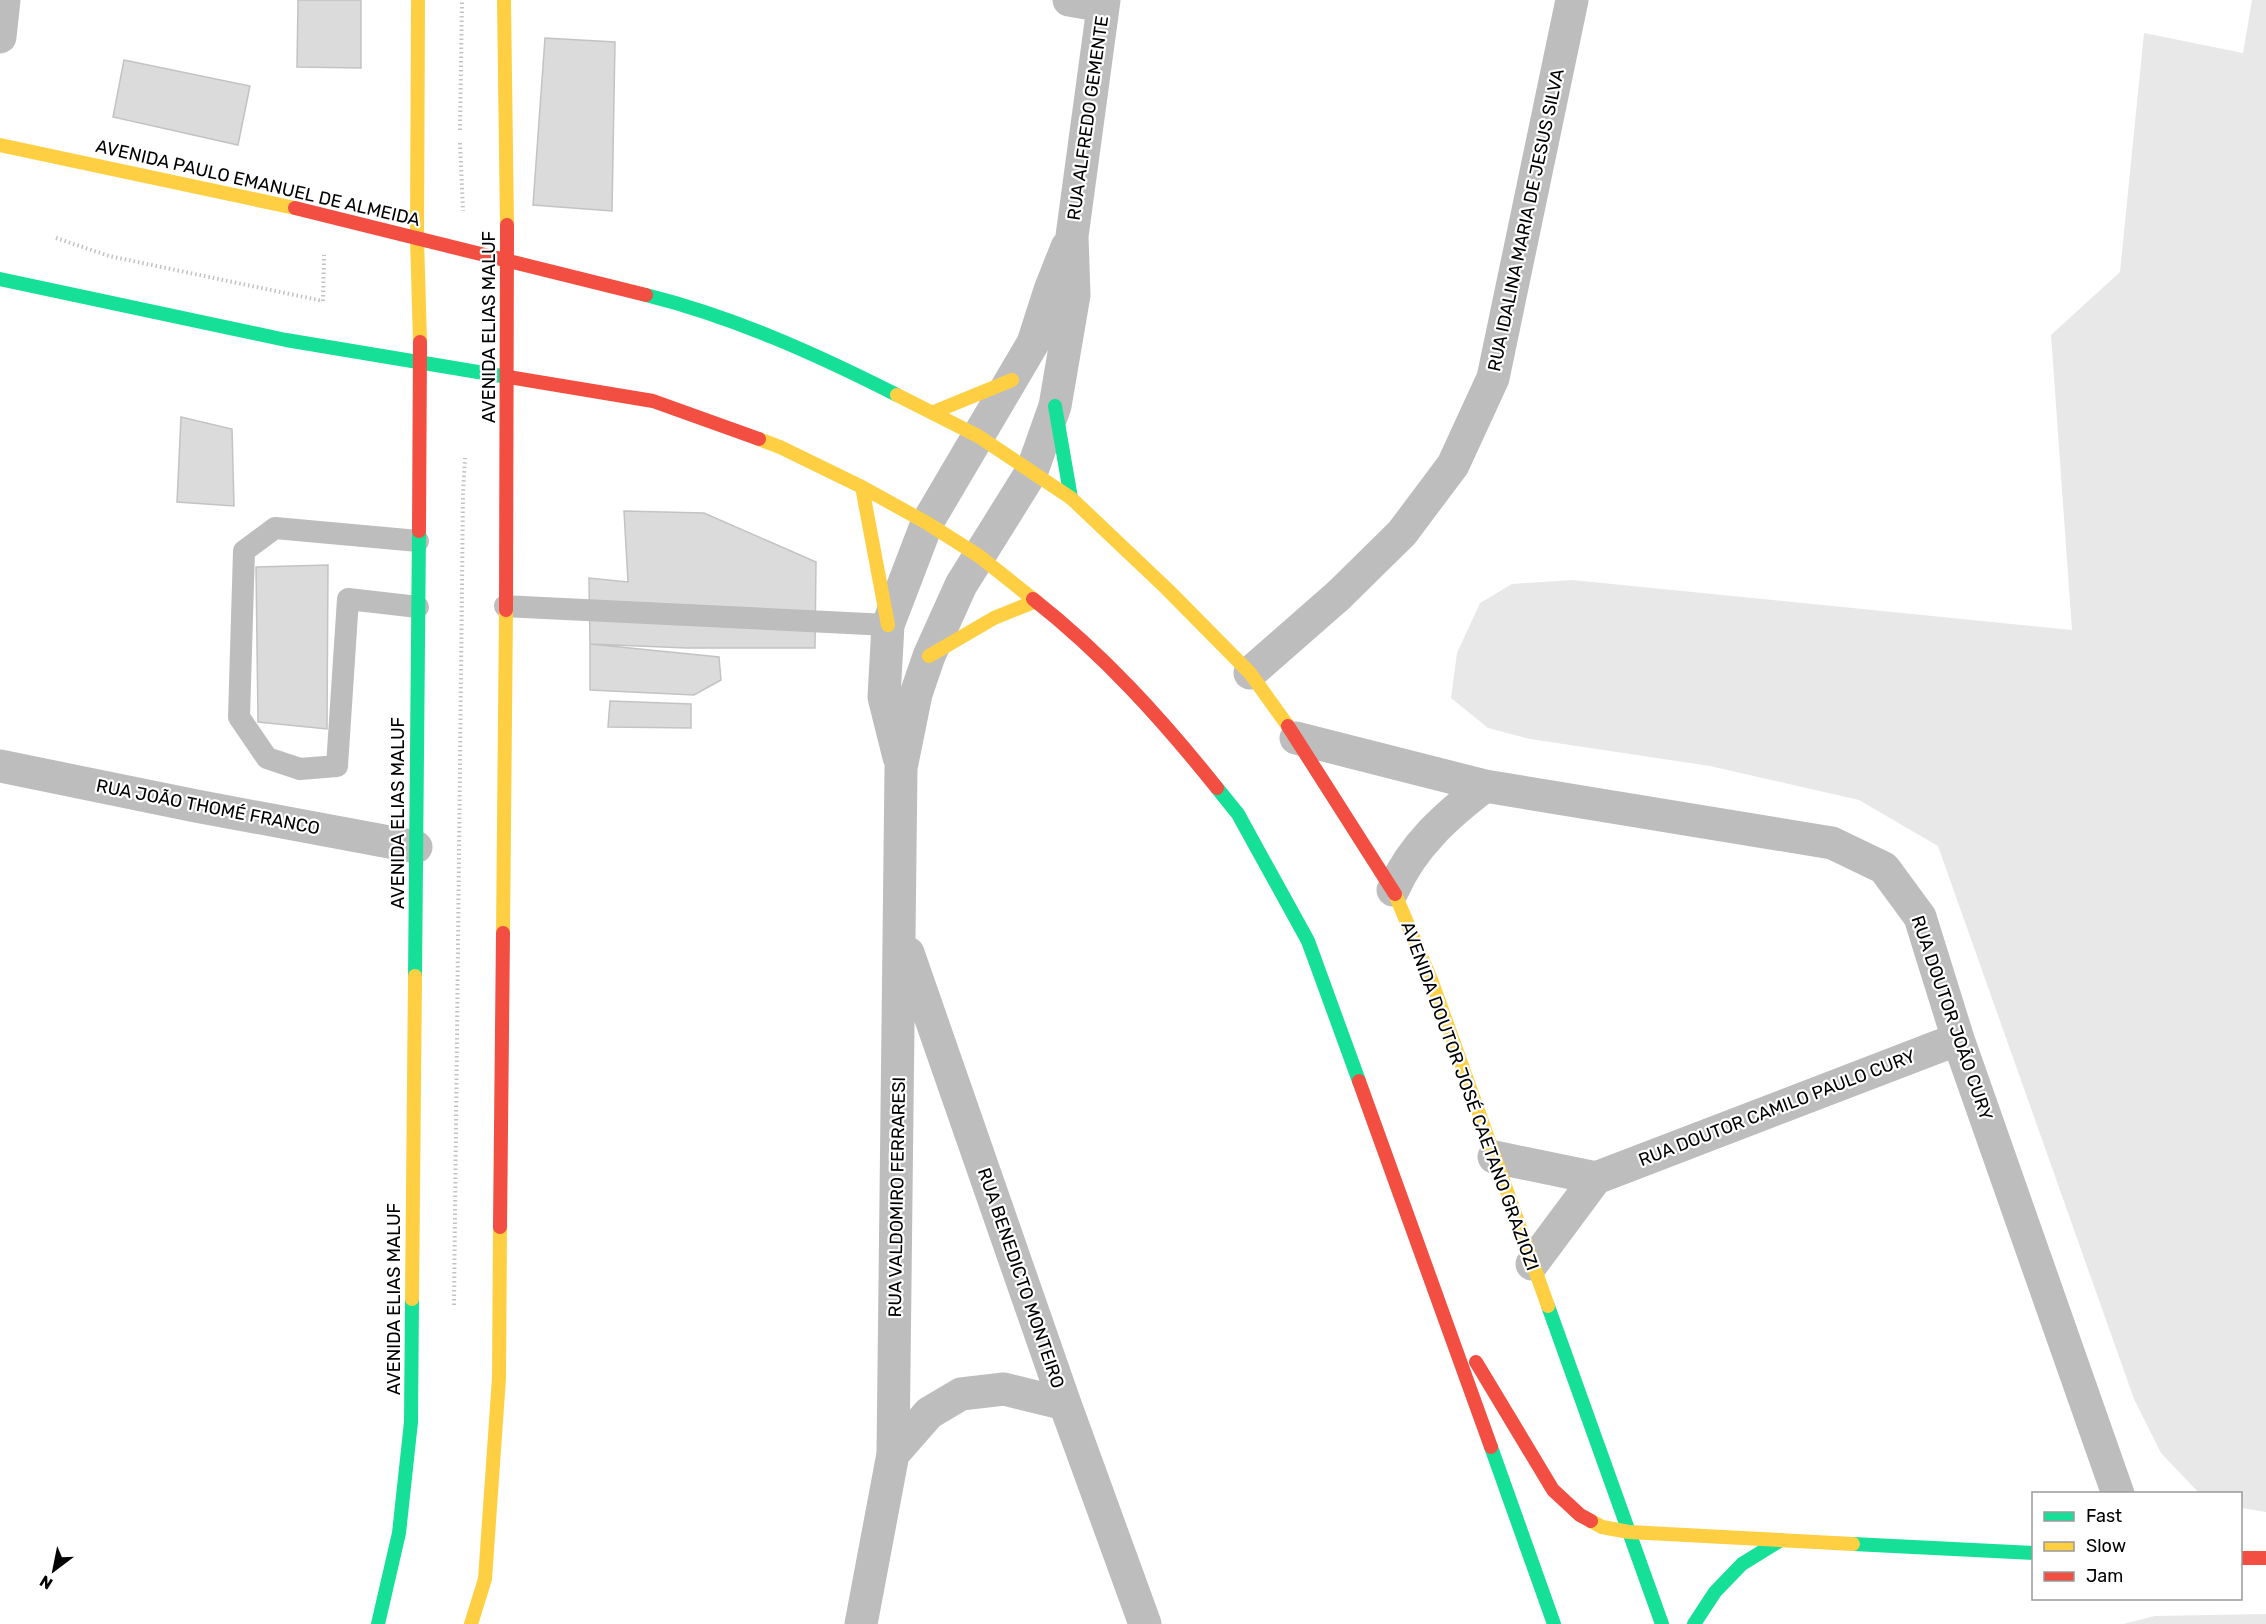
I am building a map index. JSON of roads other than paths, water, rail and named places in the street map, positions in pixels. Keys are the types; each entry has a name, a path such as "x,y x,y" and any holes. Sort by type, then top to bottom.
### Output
{"street":[{"path":"0,37 4,0"},
{"name":"AVENIDA ELIAS MALUF","path":"378,1624 399,1533 411,1422 421,361 417,238 418,0"},
{"path":"1070,0 1103,3"},
{"name":"RUA IDALINA MARIA DE JESUS SILVA","path":"1250,673 1340,596 1402,533 1453,465 1493,378 1572,0"},
{"name":"AVENIDA ELIAS MALUF","path":"471,1624 485,1579 499,1378 508,378 505,3"},
{"name":"RUA ALFREDO GEMENTE","path":"1032,471 1055,406 1074,295 1072,236 1103,3"},
{"name":"AVENIDA PAULO EMANUEL DE ALMEIDA","path":"0,145 326,215 507,260"},
{"name":"RUA ALFREDO GEMENTE","path":"978,436 1033,343 1050,290 1072,236"},
{"name":"AVENIDA DOUTOR JOSÉ CAETANO GRAZIOZI","path":"507,260 673,302 752,328 839,365 978,436 1071,498 1167,589 1250,673 1296,738 1393,890 1432,982 1662,1624"},
{"path":"0,279 325,347 653,401 780,447 862,487 927,523 979,556 1095,652 1170,729 1238,814 1308,941 1442,1307 1554,1624"},
{"path":"934,412 1012,380"},
{"path":"1055,406 1071,498"},
{"path":"927,523 978,436"},
{"path":"979,556 1032,471"},
{"path":"862,487 888,625"},
{"name":"RUA VALDOMIRO FERRARESI","path":"902,768 884,697 888,625 927,523"},
{"name":"RUA VALDOMIRO FERRARESI","path":"861,1624 893,1454 902,768 916,694 929,656 960,585 979,556"},
{"path":"929,656 994,618 1036,601"},
{"name":"RUA DOUTOR JOÃO CURY","path":"1296,738 1485,786 1832,843 1884,868 1920,917 1958,1039 2117,1492"},
{"name":"RUA JOÃO THOMÉ FRANCO","path":"0,766 196,806 416,847"},
{"path":"1393,890 1402,870 1418,847 1452,811 1485,786"},
{"name":"RUA BENEDICTO MONTEIRO","path":"900,931 1065,1404 1145,1624"},
{"name":"RUA DOUTOR CAMILO PAULO CURY","path":"1596,1178 1958,1039"},
{"path":"1494,1157 1596,1178 1532,1264"},
{"path":"1442,1307 1553,1490 1580,1515 1602,1527 1629,1533 2032,1553"},
{"path":"893,1454 929,1413 961,1394 1004,1389 1065,1404"},
{"path":"1694,1624 1715,1592 1742,1564 1781,1540"},
{"path":"2242,1558 2266,1558"}],"lane":[{"path":"417,607 348,599 337,766 300,769 267,758 239,717 244,551 275,528 418,541"},
{"path":"505,606 888,625"}]}
